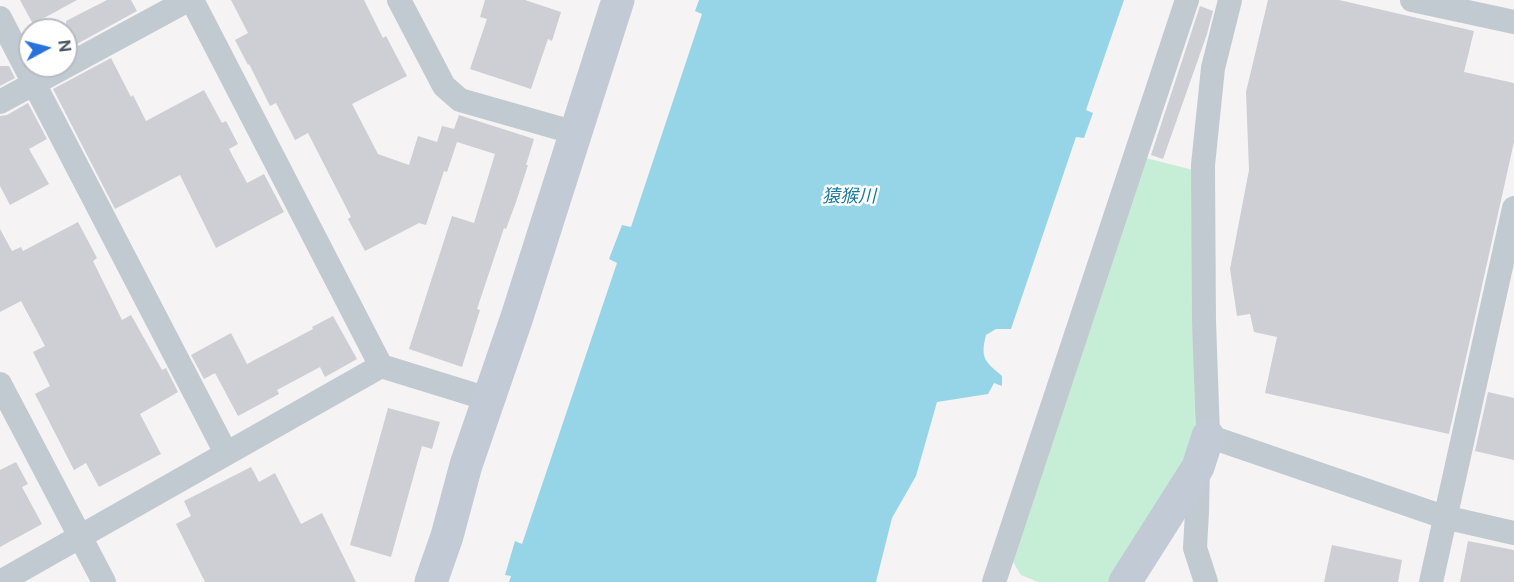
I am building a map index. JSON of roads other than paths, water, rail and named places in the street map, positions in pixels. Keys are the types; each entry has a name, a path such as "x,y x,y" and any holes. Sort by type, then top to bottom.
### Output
{"street":[{"path":"0,102 190,0 381,366 488,399"},
{"path":"399,0 444,86 460,100 576,133"},
{"path":"431,582 447,536 466,465 517,317 618,0"},
{"path":"1001,580 1188,0"},
{"path":"1125,582 1198,467 1208,436 1204,321 1203,165 1213,68 1230,0"},
{"path":"1412,0 1514,22"},
{"path":"0,18 226,453"},
{"path":"1431,582 1514,208"},
{"path":"0,582 381,366"},
{"path":"0,384 104,582"},
{"path":"1208,436 1444,517 1514,532"},
{"path":"1198,467 1195,548 1206,582"}],"water":[{"name":"猿猴川","path":"699,0 1124,0 1086,110 1093,113 1084,138 1076,137 1011,329 996,329 986,335 985,359 1002,376 1002,386 994,383 988,394 937,402 916,476 892,518 876,582 509,582 511,576 505,575 515,541 522,544 617,263 609,259 622,225 631,227 702,14 695,11"}]}
